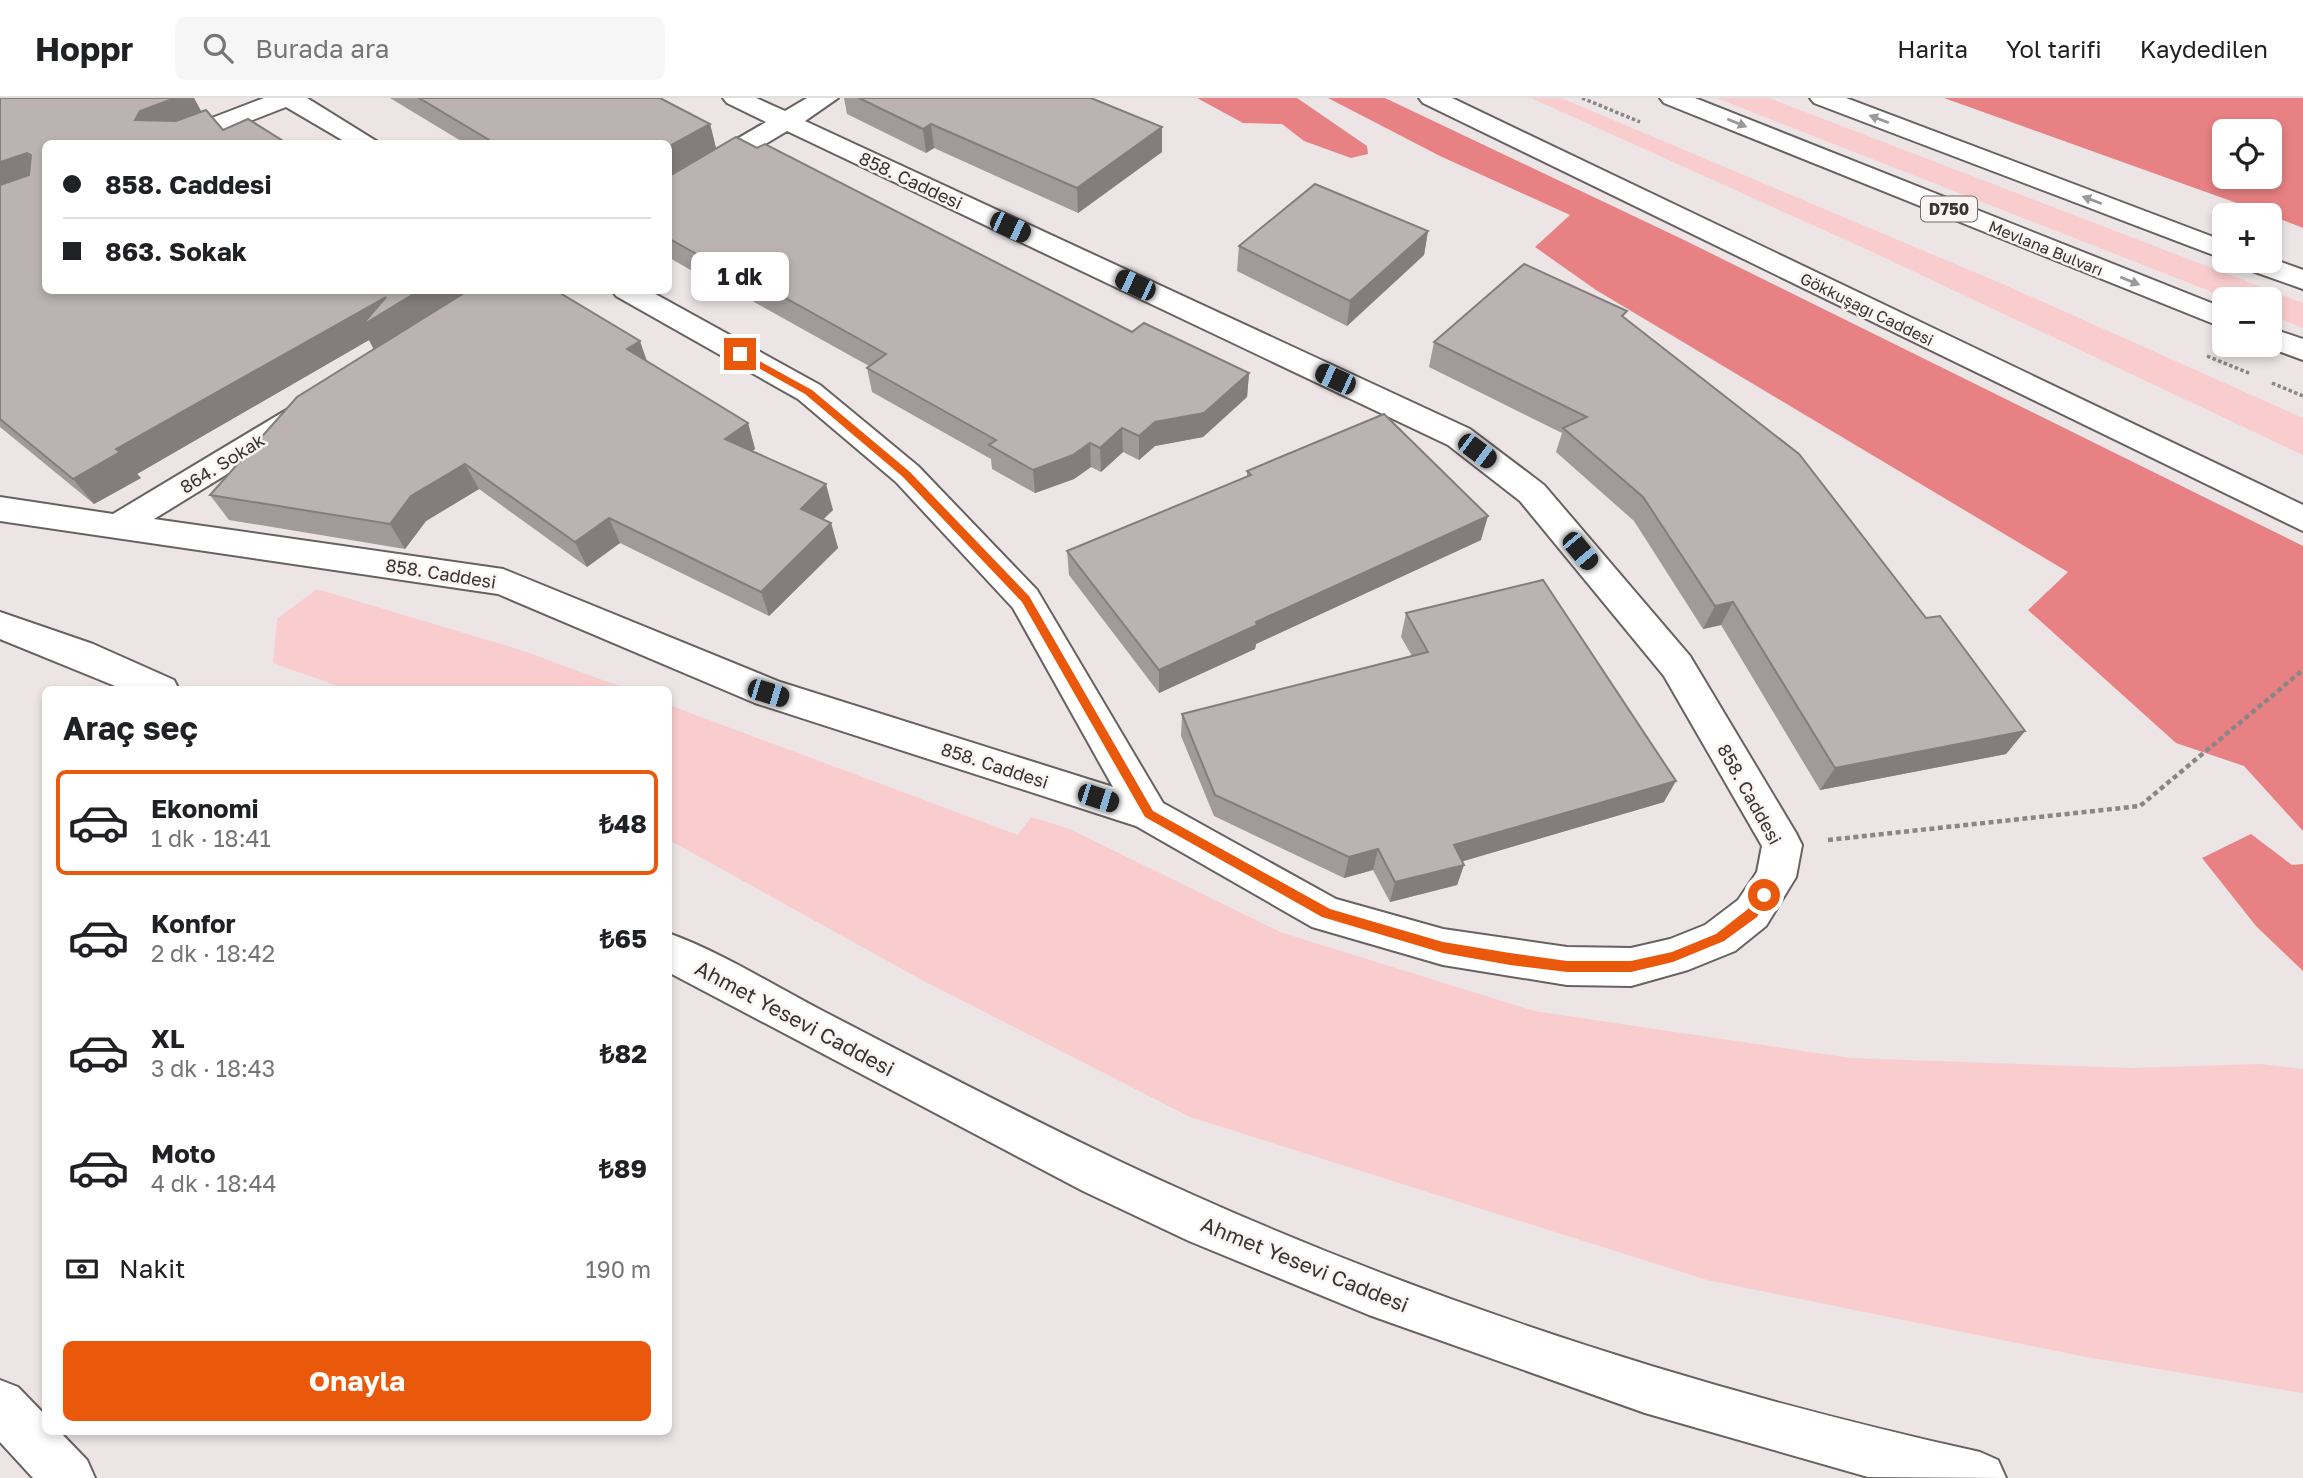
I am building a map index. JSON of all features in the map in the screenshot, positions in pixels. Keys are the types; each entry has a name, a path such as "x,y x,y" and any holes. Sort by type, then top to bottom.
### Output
{"main road":[{"path":"177,140 288,98 361,140"},
{"name":"858. Caddesi","path":"0,509 503,582 768,693 1149,814 1326,914 1443,947 1567,966 1631,967 1673,957 1720,938 1752,913 1776,877 1782,845 1677,666 1532,493 1459,437 736,98"},
{"path":"672,189 825,98"},
{"name":"Gökkuşağı Caddesi","path":"1432,98 2303,519"},
{"name":"Mevlana Bulvarı","path":"1673,98 2212,314"},
{"path":"1823,98 2212,246"},
{"path":"2282,273 2303,281"},
{"path":"633,294 808,392 907,474 1025,599 1149,814"},
{"path":"2282,342 2303,350"},
{"name":"864. Sokak","path":"120,525 329,397"},
{"path":"0,625 80,654 152,686"},
{"name":"Ahmet Yesevi Caddesi","path":"672,953 1101,1176 1251,1243 1386,1298 1611,1377 1772,1426 1980,1478"},
{"path":"0,1405 69,1478"}],"path":[{"path":"1782,845 2140,806 2303,670"}],"shaded area":[{"path":"1197,98 1297,98 1367,146 1368,154 1351,158 1304,141 1282,124 1243,123"},
{"path":"1328,98 1385,98 1682,239 2303,546 2303,831 2244,766 2176,743 2028,610 2068,572 1596,290 1535,247 1570,215 1440,156"},
{"path":"1531,98 1561,98 2005,285 2303,418 2303,455 1868,250"},
{"path":"1716,98 1769,98 2212,268 2212,273 2225,273 2261,287 2212,287 2212,292"},
{"path":"1944,98 2303,98 2303,228 2282,220 2282,203 2237,203"},
{"path":"2282,295 2303,303 2303,328 2282,320"},
{"path":"317,589 524,651 619,686 338,686 273,663 277,619"},
{"path":"672,706 1018,835 1031,817 1070,829 1280,932 1534,1011 1851,1058 2130,1068 2260,1064 2303,1069 2303,1393 2086,1357 1707,1280 1190,1117 920,979 672,842"},
{"path":"2251,834 2292,865 2303,864 2303,971 2256,926 2202,858"}],"building":[{"path":"0,98 175,98 140,111 135,120 176,121 206,110 223,130 248,119 282,140 42,140 42,294 413,294 361,326 386,297 116,449 120,452 73,479 0,419 0,185 29,175 31,155 27,153 0,162"},
{"path":"419,98 660,98 710,124 672,145 672,140 489,140"},
{"path":"859,98 1091,98 1162,127 1077,188 931,124 923,129"},
{"path":"736,137 757,148 765,144 1132,332 1144,323 1249,373 1204,413 1155,422 1139,436 1122,428 1100,448 1090,443 1073,455 1033,470 989,445 996,440 867,368 886,354 739,272 734,275 672,240 672,174"},
{"path":"1315,184 1428,231 1350,301 1239,246"},
{"path":"1524,264 1627,311 1622,316 1799,454 1926,618 1940,616 2025,731 1835,768 1733,602 1715,606 1643,497 1563,428 1587,417 1434,342"},
{"path":"463,294 562,294 640,341 627,349 748,423 725,439 826,484 801,509 831,523 761,592 609,518 575,542 465,464 411,496 390,524 210,495 297,397"},
{"path":"1384,414 1488,516 1256,622 1257,625 1159,670 1067,551 1251,475 1247,471"},
{"path":"1543,580 1676,781 1454,845 1464,865 1395,882 1378,849 1349,857 1215,795 1182,714 1428,652 1406,613"}],"route":[{"path":"740,354 808,392 907,474 1025,599 1149,814 1326,914 1443,947 1510,959 1567,966 1631,967 1673,957 1720,938 1752,913 1764,895"}]}
